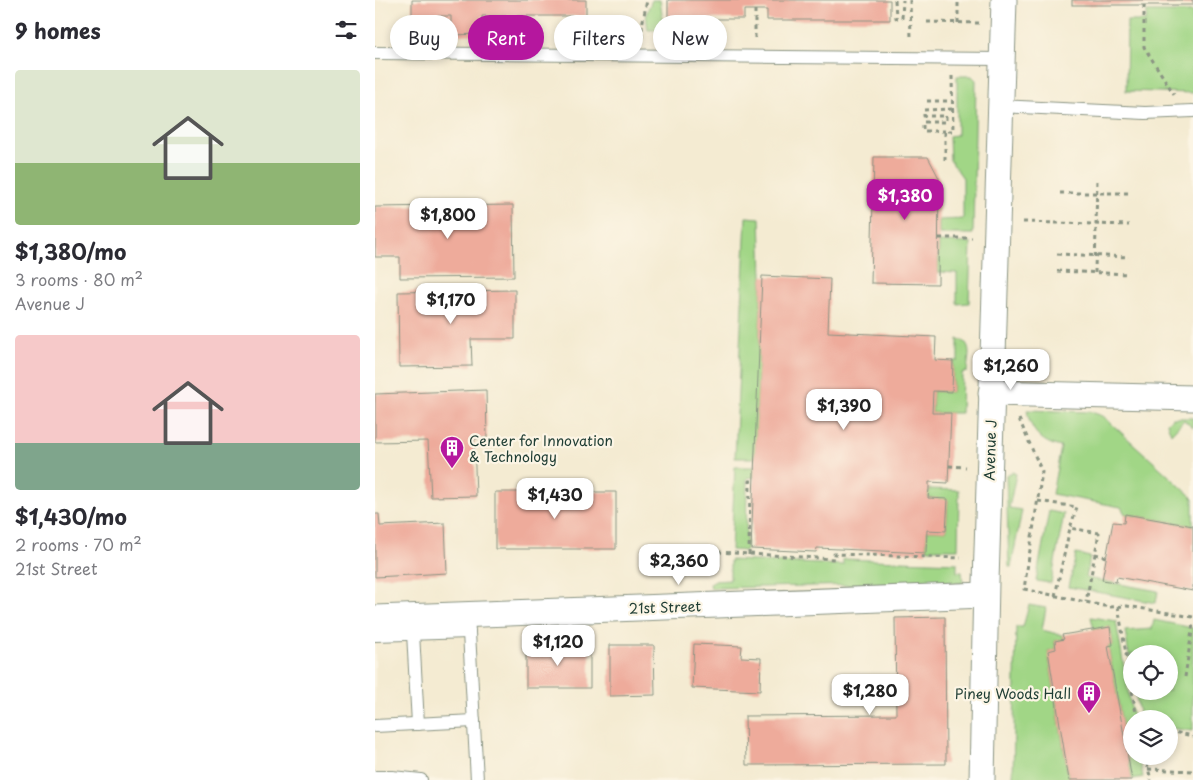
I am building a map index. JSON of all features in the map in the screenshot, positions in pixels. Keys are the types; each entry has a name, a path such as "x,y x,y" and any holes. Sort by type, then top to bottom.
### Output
{"street":[{"name":"Avenue J","path":"982,780 985,595 1004,0"},
{"path":"991,393 1193,398"},
{"name":"21st Street","path":"375,618 468,623 985,595"}],"lane":[{"path":"375,53 1001,59"},
{"path":"1000,106 1145,113 1189,111"},
{"path":"375,635 413,633 468,623 477,780"},
{"path":"413,633 418,724"},
{"path":"375,726 474,721"},
{"path":"375,778 392,776 421,780"}],"path":[{"path":"643,21 647,0"},
{"path":"895,0 896,18 902,18 903,0"},
{"path":"910,0 911,38"},
{"path":"958,0 958,23"},
{"path":"1144,5 1144,47 1189,111"},
{"path":"755,10 755,56"},
{"path":"927,22 983,23"},
{"path":"953,109 924,110 924,116 947,116 947,122 923,122 923,131 953,131 953,109 952,101 952,73 961,74"},
{"path":"927,101 952,101"},
{"path":"945,131 945,160"},
{"path":"1095,273 1097,179"},
{"path":"1060,192 1130,193"},
{"path":"1020,222 1129,225"},
{"path":"939,238 975,238"},
{"path":"1057,254 1129,256"},
{"path":"1057,271 1128,274"},
{"path":"1018,416 1042,472 1024,589 1109,607 1118,606 1193,617"},
{"path":"749,555 750,481 753,481"},
{"path":"1038,501 1077,507 1070,528 1055,596"},
{"path":"1070,528 1099,533 1086,602"},
{"path":"702,552 834,559 834,554 962,558"},
{"path":"1095,554 1106,557"},
{"path":"1118,606 1124,645"},
{"path":"1185,677 1193,624"},
{"path":"1178,733 1193,736"},
{"path":"1147,765 1151,780"},
{"path":"1148,769 1193,771"}],"green space":[{"path":"652,0 660,0 662,15 653,15 653,30 648,30 646,14"},
{"path":"1147,12 1193,12 1193,93 1126,91 1127,21 1146,21"},
{"path":"957,76 972,76 976,80 973,234 939,234 939,220 963,219 963,178 950,160 949,136 957,135"},
{"path":"746,217 760,218 762,276 755,458 735,458"},
{"path":"939,242 971,243 969,303 957,304 957,273 938,272"},
{"path":"958,339 966,344 969,352 967,372 962,373 961,413 932,413 933,391 952,392 953,361 958,361"},
{"path":"1027,410 1091,412 1103,416 1193,498 1193,526 1125,514 1121,507 1052,494 1061,447 1042,439 1031,424"},
{"path":"1173,418 1193,418 1193,428 1184,420 1171,434 1167,423"},
{"path":"735,467 754,467 754,477 747,478 746,551 731,550"},
{"path":"1012,472 1016,474 1009,508 1022,510 1011,567 1009,567 1006,475"},
{"path":"929,489 959,490 958,549 926,549 927,530 946,531 948,500 928,498"},
{"path":"1049,511 1064,514 1051,583 1036,581"},
{"path":"1076,554 1090,557 1086,578 1158,591 1156,603 1069,587"},
{"path":"843,559 957,563 957,572 962,572 963,583 711,588 710,584 713,581 730,580 730,560 843,565"},
{"path":"1029,605 1046,608 1042,630 1062,635 1064,639 1055,641 1056,649 1048,651 1069,780 1013,780 1016,627 1023,627"},
{"path":"1091,617 1116,621 1123,661 1123,700 1130,700 1131,710 1123,710 1123,729 1108,646 1113,645 1110,627 1094,629"},
{"path":"1154,620 1193,628 1193,731 1178,729 1178,710 1138,710 1137,700 1178,700 1178,645 1127,645 1125,631 1152,629"},
{"path":"1129,765 1141,765 1143,777 1132,779"}],"building":[{"path":"412,0 586,0 586,15 468,15 468,34 458,35 458,15 412,15"},
{"path":"668,0 890,0 890,20 767,20 767,10 744,10 744,19 727,19 727,15 668,15"},
{"path":"1072,0 1193,0 1193,5 1072,5"},
{"path":"874,157 928,157 939,178 938,284 871,283"},
{"path":"513,205 514,277 400,278 400,257 375,257 375,207"},
{"path":"762,276 830,279 828,332 936,337 935,360 953,361 952,392 933,391 932,413 951,413 948,483 929,482 928,498 948,499 946,531 927,530 926,553 817,548 816,552 751,549"},
{"path":"515,290 515,339 471,339 472,366 399,367 398,292"},
{"name":"Center for Innovation & Technology","path":"486,390 487,438 474,439 476,496 431,497 428,441 375,442 375,394"},
{"path":"526,488 554,488 554,492 616,492 616,549 495,549 495,492 526,492"},
{"path":"375,514 379,514 380,526 445,523 447,573 375,577"},
{"path":"1125,514 1193,526 1193,591 1117,577 1116,582 1102,580 1113,522 1124,523"},
{"path":"945,617 946,764 746,765 745,716 896,715 895,618"},
{"name":"Piney Woods Hall","path":"1110,627 1113,645 1108,646 1123,730 1123,765 1129,765 1132,780 1069,780 1048,651 1056,649 1055,641 1064,639 1062,635"},
{"path":"694,644 742,646 741,657 761,658 760,691 692,688"},
{"path":"610,645 654,645 655,695 610,696"},
{"path":"590,646 590,688 526,688 526,647"}],"place":[{"name":"Center for Innovation & Technology","path":"452,469"},
{"name":"Piney Woods Hall","path":"1089,714"}]}
